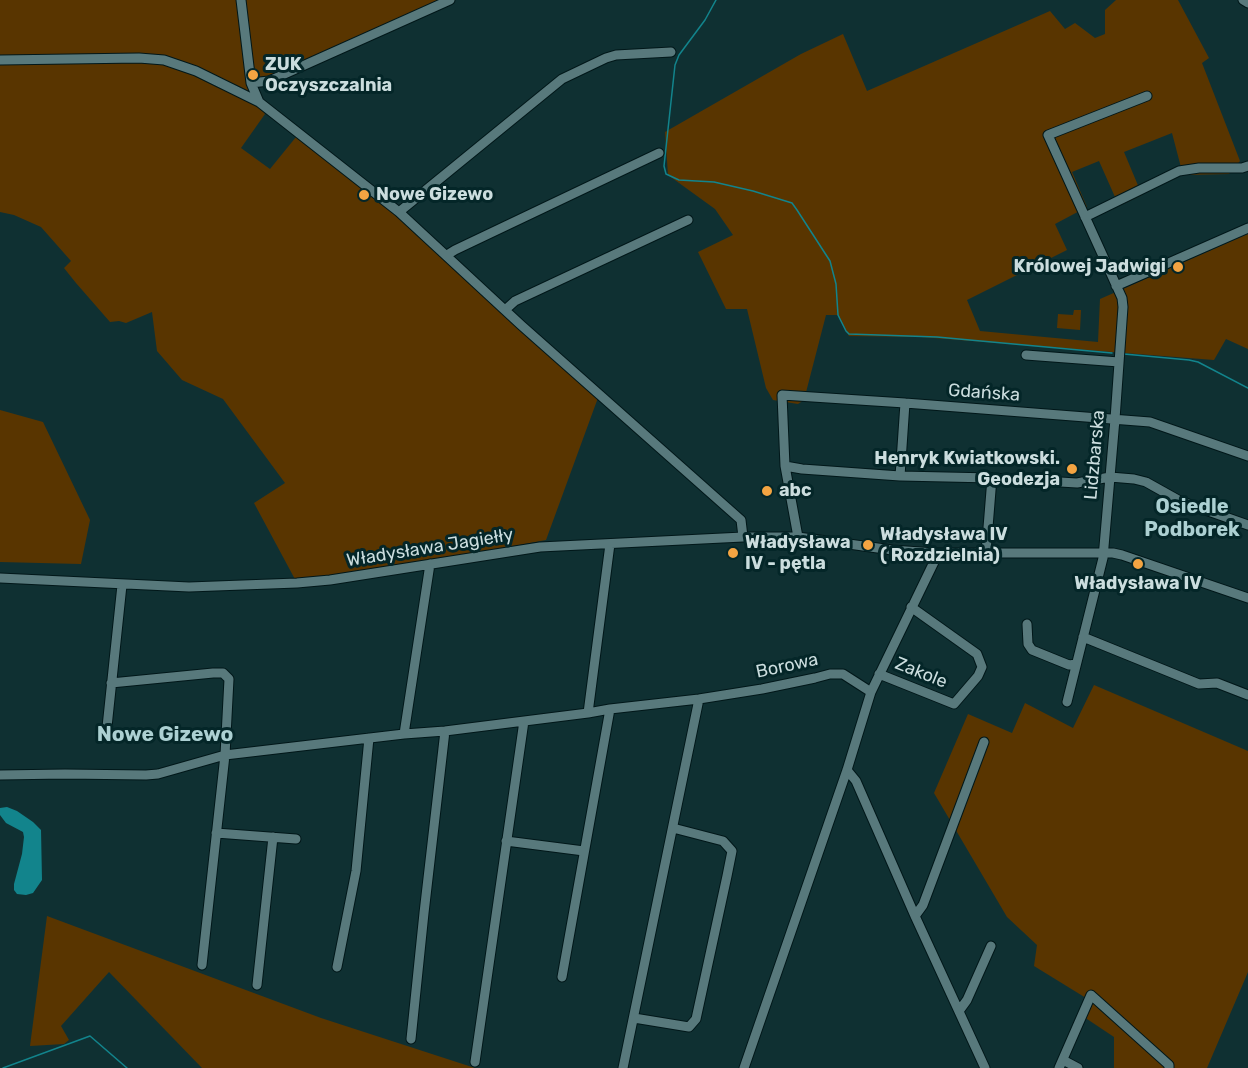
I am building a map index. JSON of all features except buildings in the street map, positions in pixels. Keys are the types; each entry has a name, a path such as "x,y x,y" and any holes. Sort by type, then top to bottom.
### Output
{"street":[{"path":"241,0 251,83 259,102"},
{"path":"251,83 269,81 450,0"},
{"path":"1243,0 1248,3"},
{"path":"399,212 562,79 616,55 671,52"},
{"path":"0,60 139,58 164,60 196,71 259,102 399,212 447,255 599,395 741,520 743,537 798,537 892,550 935,553 1103,552 1122,555 1248,598"},
{"name":"Lidzbarska","path":"1067,702 1103,558 1123,307 1122,298 1048,135 1147,96"},
{"path":"447,255 659,153"},
{"path":"1085,217 1179,171 1245,167"},
{"path":"505,309 515,301 688,220"},
{"path":"1116,286 1248,228"},
{"path":"1026,354 1119,362"},
{"name":"Gdańska","path":"784,466 782,395 1150,422 1248,456"},
{"path":"900,476 906,403"},
{"path":"798,537 784,466 900,476 1077,483 1110,477 1134,479 1180,501 1248,525"},
{"path":"986,552 992,478"},
{"name":"Władysława Jagiełły","path":"0,578 189,587 297,584 540,547 743,537"},
{"path":"588,713 610,544"},
{"path":"744,1068 847,770 871,692 934,562 935,553"},
{"path":"404,734 430,564"},
{"path":"107,728 122,585"},
{"name":"Zakole","path":"879,674 954,704 978,676 982,667 977,654 911,607"},
{"path":"1027,624 1028,644 1032,650 1069,665 1076,664"},
{"path":"1083,637 1199,684 1217,683 1248,695"},
{"path":"111,683 223,673 229,679 225,754 202,965"},
{"name":"Borowa","path":"0,775 146,776 225,754 445,731 699,699 762,689 830,674 843,674 871,692"},
{"path":"623,1068 699,699"},
{"path":"562,977 610,709"},
{"path":"475,1062 524,721"},
{"path":"411,1039 423,913 445,731"},
{"path":"337,967 356,871 369,738"},
{"path":"915,916 923,904 984,742"},
{"path":"847,770 856,781 915,916 986,1068"},
{"path":"634,1018 689,1027 696,1019 727,876 732,851 723,841 673,828"},
{"path":"216,833 296,839"},
{"path":"257,985 273,837"},
{"path":"506,841 584,851"},
{"path":"959,1011 968,1000 991,946"},
{"path":"1078,1068 1061,1064 1091,995 1169,1065 1169,1068"}],"shaded area":[{"path":"0,0 450,0 253,85 254,98 265,114 241,148 270,169 296,137 399,212 599,395 546,540 330,580 297,583 254,503 285,483 223,399 182,380 157,351 152,312 126,323 110,322 64,268 71,261 41,227 14,215 0,212"},
{"path":"1116,0 1178,0 1209,58 1202,63 1240,161 1229,174 1183,175 1172,133 1124,152 1142,195 1119,206 1099,161 1072,172 1087,207 1055,224 1067,250 967,300 980,331 1098,342 1100,299 1248,234 1248,349 1226,339 1214,360 921,337 849,336 838,315 826,315 804,400 798,404 773,400 766,388 747,309 726,309 698,252 733,235 715,209 668,175 665,132 801,54 843,34 867,91 1050,11 1065,29 1075,23 1095,38 1105,34 1105,10"},
{"path":"1074,310 1081,310 1080,330 1057,328 1058,314 1073,315"},
{"path":"0,410 43,422 90,520 81,564 0,562"},
{"path":"1094,685 1248,751 1248,972 1207,1068 1114,1068 1114,1037 1081,1015 1086,998 1034,966 1037,945 1007,917 934,793 968,714 1012,733 1025,703 1073,728"},
{"path":"47,916 321,1018 475,1068 202,1068 109,972 61,1026 69,1040 64,1044 30,1046"}],"water":[{"path":"7,807 17,811 41,830 42,880 33,893 26,895 17,894 14,890 24,837 23,832 6,823 0,815 0,808"}],"waterway":[{"path":"716,0 705,20 679,55 675,65 664,166 666,174 679,180 714,182 792,203 830,261 836,284 838,315 849,334 937,337 1112,353"},
{"path":"1124,354 1198,362 1248,388"},
{"path":"3,1068 90,1036 127,1068"}],"place":[{"name":"ZUK Oczyszczalnia","path":"253,75"},
{"name":"Nowe Gizewo","path":"364,195"},
{"name":"Królowej Jadwigi","path":"1178,267"},
{"name":"Henryk Kwiatkowski. Geodezja","path":"1072,469"},
{"name":"abc","path":"767,491"},
{"name":"Władysława IV ( Rozdzielnia)","path":"868,545"},
{"name":"Władysława IV - pętla","path":"733,553"},
{"name":"Władysława IV","path":"1138,564"}],"district":[{"name":"Osiedle Podborek","path":"1192,518"},
{"name":"Nowe Gizewo","path":"165,735"}]}
